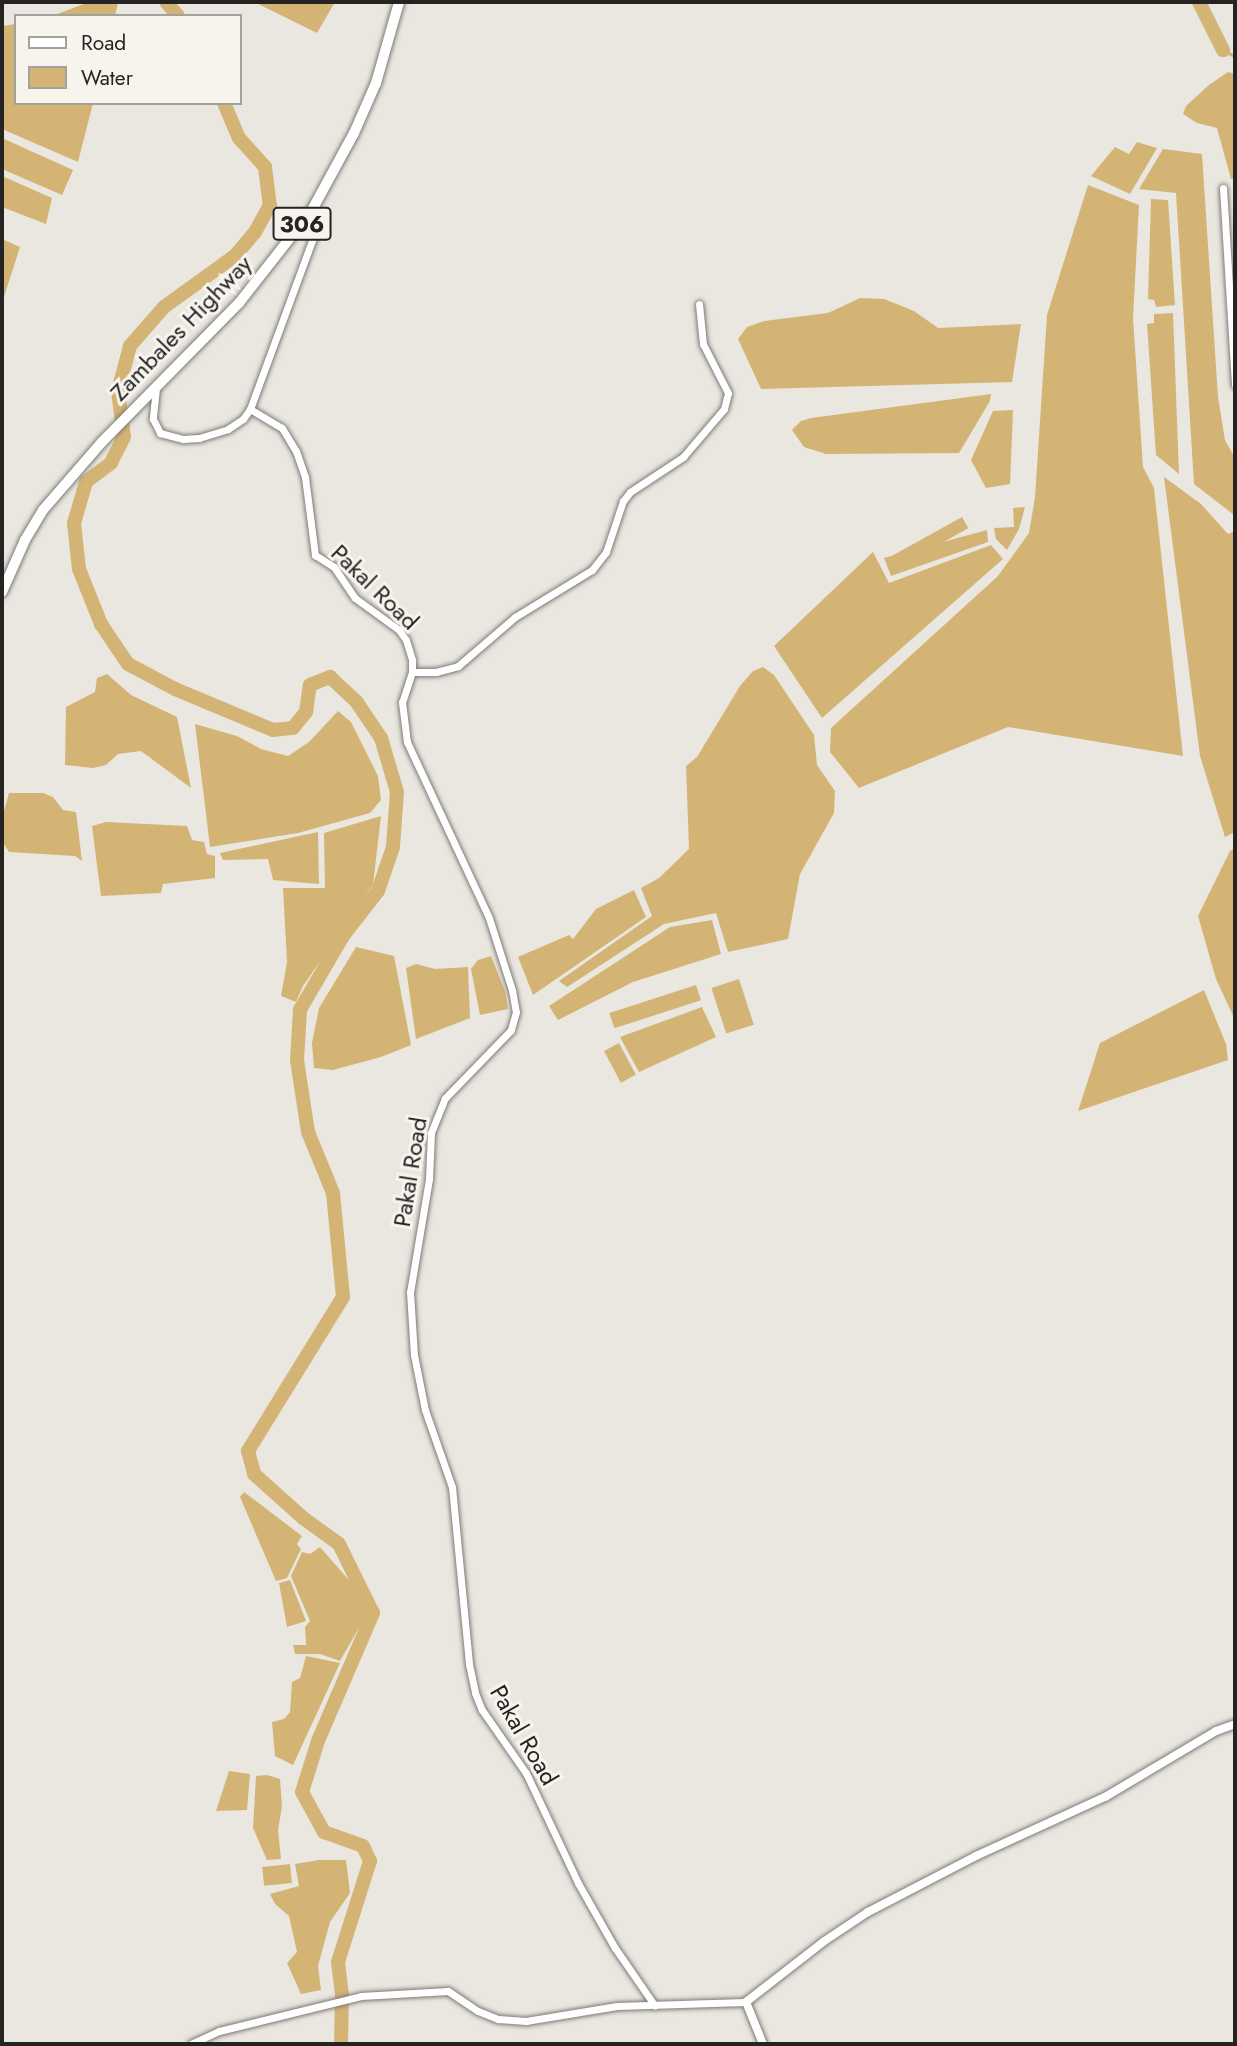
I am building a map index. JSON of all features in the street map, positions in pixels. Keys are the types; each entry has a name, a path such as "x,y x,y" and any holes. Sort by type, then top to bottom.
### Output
{"main road":[{"name":"Zambales Highway","path":"2,592 25,540 43,510 102,442 239,303 312,210 355,134 376,83 399,2"}],"street":[{"path":"1223,188 1235,385"},
{"path":"157,385 154,425 160,433 173,438 190,439 219,433 235,426 250,409 313,238 312,210"},
{"path":"412,672 436,673 458,666 515,617 592,570 606,552 618,513 630,492 683,457 724,410 728,393 703,344 699,304"},
{"name":"Pakal Road","path":"250,409 282,428 296,451 305,477 315,555 334,567 355,598 403,635 411,653 412,672 402,702 407,742 489,918 516,1012 511,1030 445,1098 431,1133 429,1178 411,1292 414,1355 425,1410 452,1487 471,1678 482,1710 536,1791 579,1883 615,1948 655,2006"},
{"path":"191,2044 219,2031 361,1996 448,1990 478,2011 498,2019 526,2021 617,2006 746,2002 822,1942 868,1912 975,1856 1105,1797 1216,1731 1235,1724"},
{"path":"746,2002 763,2044"}],"water":[{"path":"89,2 118,3 115,14 57,14"},
{"path":"254,2 335,2 317,33"},
{"path":"14,24 14,105 92,105 78,162 2,129 2,26"},
{"path":"1228,72 1235,74 1235,179 1231,179 1217,128 1197,123 1183,114 1186,106"},
{"path":"2,138 73,170 62,195 2,169"},
{"path":"1137,142 1157,148 1130,194 1091,176 1115,147 1129,154"},
{"path":"1163,149 1202,154 1218,397 1225,440 1235,458 1234,515 1194,484 1176,193 1139,189"},
{"path":"2,176 52,198 46,224 2,207"},
{"path":"1088,185 1139,205 1133,318 1143,467 1154,488 1183,756 1008,727 859,788 830,752 831,728 998,576 1029,533 1035,497 1047,315"},
{"path":"1151,199 1168,200 1175,305 1156,307 1154,300 1148,299"},
{"path":"2,239 20,247 2,303"},
{"path":"860,298 884,299 914,311 938,328 1021,324 1012,382 761,389 738,339 747,327 764,321 828,313"},
{"path":"1173,313 1179,474 1156,455 1147,324 1154,323 1154,314"},
{"path":"991,394 990,401 959,453 826,454 804,447 792,430 801,421 811,418"},
{"path":"1013,410 1010,484 986,488 971,460 993,411"},
{"path":"1164,477 1201,504 1228,534 1235,531 1235,832 1225,837 1200,756"},
{"path":"1025,507 1019,529 1007,550 996,539 994,528 1014,527 1013,508"},
{"path":"962,517 968,528 895,569 889,558"},
{"path":"987,530 988,542 891,576 884,558"},
{"path":"991,545 1003,559 822,718 774,646 873,552 889,583"},
{"path":"763,667 774,675 814,735 817,765 835,791 834,813 800,874 788,939 728,952 716,913 664,924 567,987 559,981 652,916 641,888 659,878 689,849 686,766 697,757 740,686 753,671"},
{"path":"107,674 131,695 177,717 191,788 141,751 118,754 106,765 93,768 65,765 66,707 95,692 97,678"},
{"path":"338,711 351,722 378,776 381,800 370,813 298,833 210,847 195,724 237,736 261,749 288,756 309,742"},
{"path":"9,793 43,793 53,797 63,810 76,812 82,861 75,856 9,852 2,841 2,818"},
{"path":"381,816 373,885 303,986 296,1002 281,996 287,962 283,888 325,888 324,833"},
{"path":"106,822 187,826 192,840 204,842 207,854 215,856 215,878 163,884 161,893 101,896 92,826"},
{"path":"318,832 319,884 273,880 268,859 223,860 220,853"},
{"path":"1235,848 1235,1020 1216,979 1198,916 1230,851"},
{"path":"634,890 646,917 533,995 518,957 569,935 573,939 596,909"},
{"path":"712,920 721,954 633,982 558,1020 549,1006 670,927"},
{"path":"356,947 394,956 411,1045 381,1057 333,1070 314,1068 312,1043 319,1008"},
{"path":"491,956 505,991 508,1009 480,1015 471,969 478,960"},
{"path":"416,964 435,969 468,967 470,1018 416,1039 406,968"},
{"path":"739,979 754,1025 726,1034 711,988"},
{"path":"696,985 701,1000 614,1028 609,1013"},
{"path":"1204,990 1226,1044 1228,1060 1078,1111 1100,1043"},
{"path":"702,1007 716,1037 639,1072 620,1037"},
{"path":"619,1043 636,1075 621,1083 604,1051"},
{"path":"244,1492 302,1536 297,1544 301,1549 287,1578 276,1581 240,1497"},
{"path":"320,1547 362,1595 368,1612 340,1661 320,1654 295,1654 293,1645 306,1645 305,1627 310,1621 291,1576 302,1552 310,1554"},
{"path":"290,1580 306,1621 287,1627 279,1583"},
{"path":"306,1656 340,1663 293,1765 275,1756 272,1722 284,1719 290,1712 292,1682 300,1678"},
{"path":"229,1771 250,1774 247,1810 216,1811"},
{"path":"267,1775 280,1779 282,1806 278,1830 281,1859 267,1860 253,1828 256,1776"},
{"path":"319,1860 346,1860 350,1893 330,1922 318,1966 321,1990 301,1994 287,1963 297,1952 289,1916 275,1904 270,1894 299,1886 295,1864"},
{"path":"290,1864 292,1883 264,1886 262,1867"}],"waterway":[{"path":"166,2 176,14"},
{"path":"1199,2 1223,50"},
{"path":"1223,50 1235,56"},
{"path":"225,105 239,138 265,167 270,205 255,232 236,255 164,307 130,346 118,391 124,437 111,463 86,482 74,523 79,569 101,624 128,664 175,689 273,730 293,728 306,712 310,685 330,677 356,701 381,738 397,792 393,847 378,891 343,936 300,1010 297,1060 308,1132 333,1193 343,1297 248,1451 254,1474 303,1518 339,1544 373,1613 318,1741 302,1792 324,1832 363,1846 370,1861 338,1962 342,1994 341,2044"}]}
